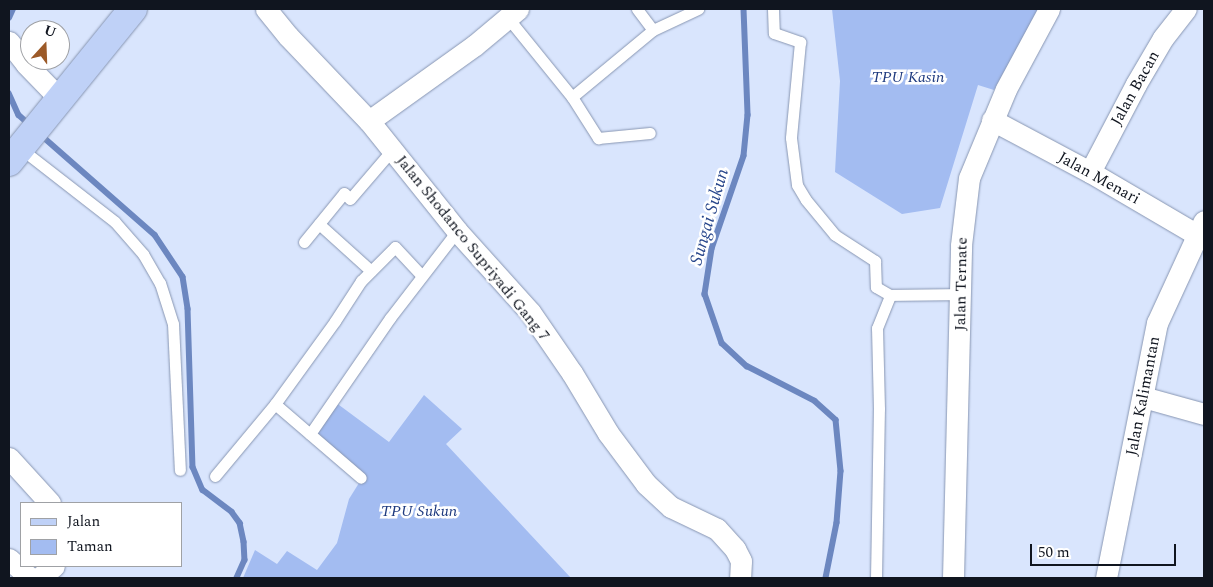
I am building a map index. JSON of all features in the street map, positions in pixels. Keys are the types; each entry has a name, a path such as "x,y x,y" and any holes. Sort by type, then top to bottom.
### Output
{"main road":[{"path":"17,151 133,9"}],"street":[{"name":"Jalan Shodanco Supriyadi Gang 7","path":"266,9 288,36 369,121 457,231 530,312 572,373 608,433 646,484 671,507 717,529 735,549 741,561 740,578"},
{"name":"Jalan Ternate","path":"954,578 962,228 969,178 992,120 1015,71 1049,9"},
{"name":"Jalan Bacan","path":"1090,172 1163,38 1186,9"},
{"path":"369,121 475,46 513,13"},
{"path":"11,45 54,106"},
{"name":"Jalan Menari","path":"992,120 1202,231"},
{"name":"Jalan Kalimantan","path":"1106,578 1161,312 1202,231"},
{"path":"1143,397 1204,414"},
{"path":"9,458 49,502"},
{"path":"9,559 30,578"},
{"path":"40,578 53,567"}],"lane":[{"path":"637,9 653,30"},
{"path":"572,97 653,30 698,9"},
{"path":"773,9 774,33 800,42 791,138 796,184 835,235 875,261 876,287 890,296 960,294"},
{"path":"513,13 572,97 598,138 650,132"},
{"path":"304,242 344,193 350,198 392,150"},
{"path":"17,151 115,222 142,254 160,283 173,324 180,470"},
{"path":"319,224 370,271"},
{"path":"310,434 421,275 457,231"},
{"path":"215,476 275,404 335,321 361,281 394,247 421,275"},
{"path":"876,578 879,409 877,328 890,296"},
{"path":"275,404 361,478"}],"green space":[{"name":"TPU Kasin","path":"832,9 1039,9 994,90 978,85 940,208 902,214 835,172 840,81"},
{"name":"TPU Sukun","path":"424,395 462,429 446,444 571,578 243,578 255,550 277,564 287,551 317,570 337,543 349,499 364,475 315,431 335,402 389,442"}],"waterway":[{"path":"9,18 13,9"},
{"name":"Sungai Sukun","path":"744,9 748,115 744,156 712,249 705,294 722,343 747,366 815,401 836,420 841,471 837,523 826,578"},
{"path":"9,93 19,115 29,124"},
{"path":"40,134 155,235 183,277 188,309 193,467 203,490 232,512 240,523 245,560 237,578"}]}
